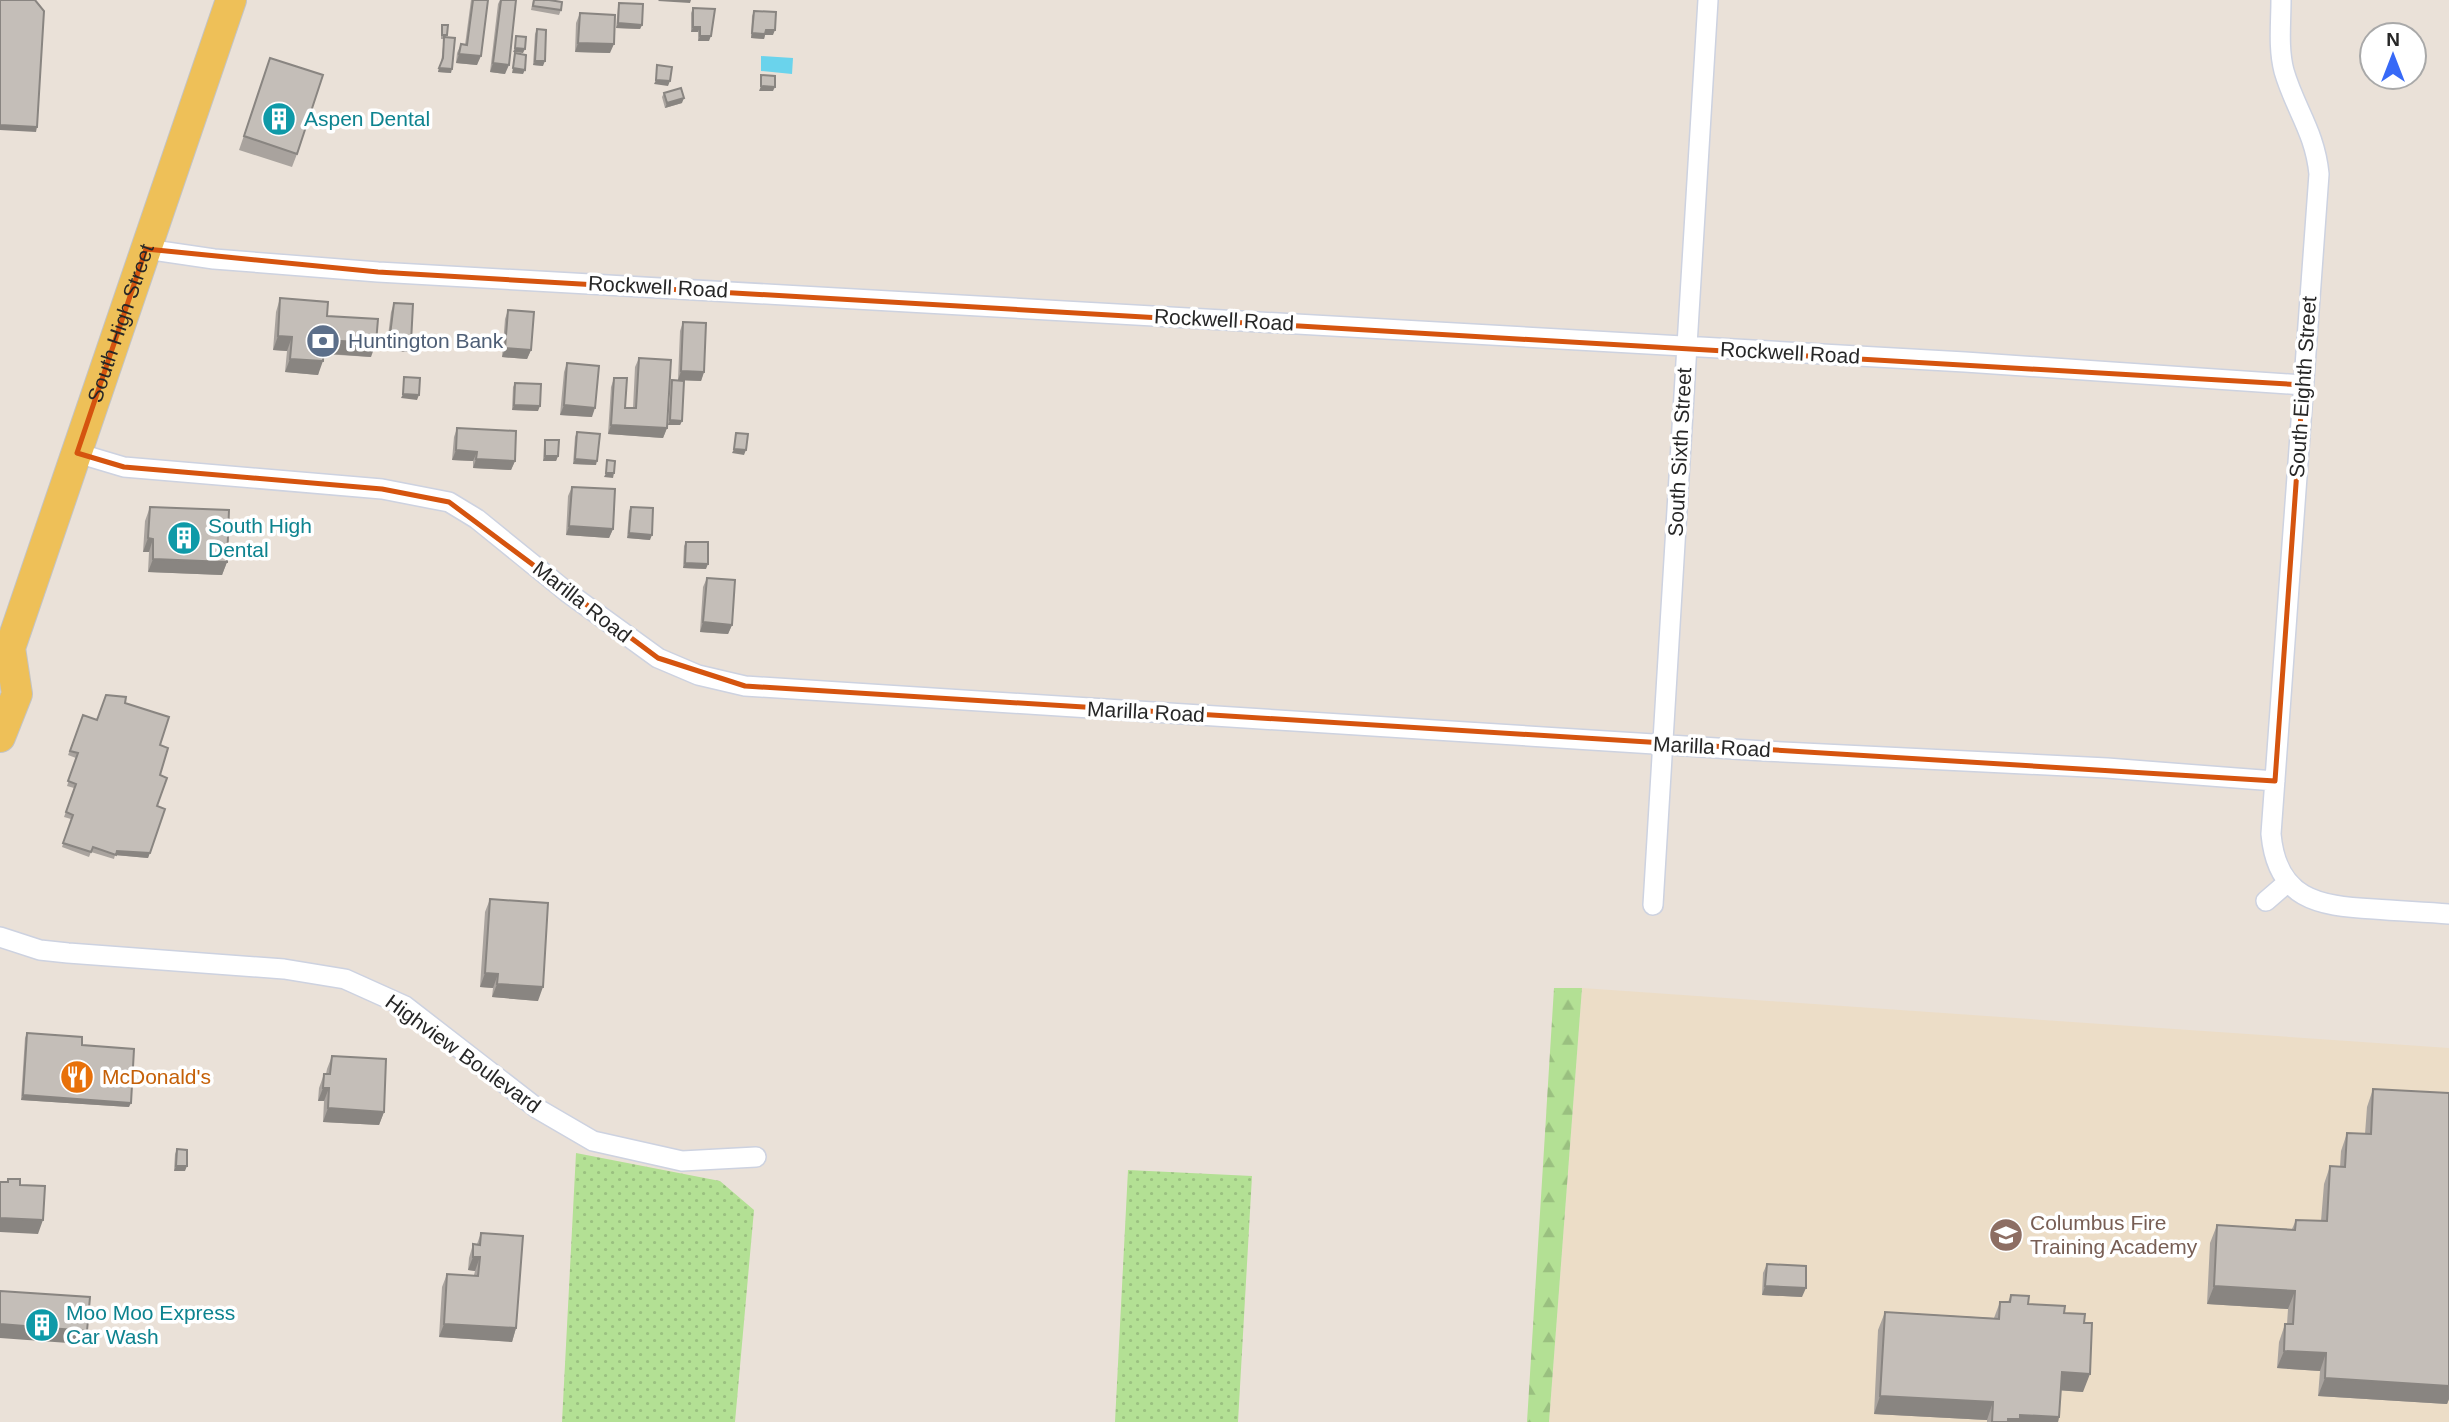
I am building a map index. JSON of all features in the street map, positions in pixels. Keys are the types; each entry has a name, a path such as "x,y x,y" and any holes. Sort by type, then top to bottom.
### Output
{"main road":[{"name":"South High Street","path":"0,737 17,694 5,653 77,453 231,0"}],"street":[{"name":"South Sixth Street","path":"1653,905 1708,0"},
{"name":"South Eighth Street","path":"2281,0 2280,50 2284,69 2312,135 2319,174 2275,781 2273,853 2288,882"},
{"name":"Rockwell Road","path":"146,249 214,259 378,272 2303,385"},
{"name":"Marilla Road","path":"77,453 124,467 382,489 449,502 477,519 567,592 658,658 698,675 745,686 1663,745 2036,763 2275,781"},
{"path":"2266,901 2288,882 2300,893 2320,904 2449,914"},
{"name":"Highview Boulevard","path":"0,937 49,951 284,969 345,979 405,1006 538,1109 593,1141 682,1161 755,1157"}],"highlighted area":[{"path":"146,249 378,272 2303,385 2275,781 745,686 658,658 449,502 382,489 124,467 77,453"}],"shaded area":[{"name":"Columbus Fire Training Academy","path":"1582,988 2449,1048 2449,1422 1549,1422"}],"green space":[{"path":"1554,988 1582,988 1549,1422 1527,1422"},
{"path":"576,1153 720,1181 754,1210 735,1422 562,1422"},
{"path":"1128,1170 1252,1176 1238,1422 1115,1422"}],"water":[{"path":"761,56 793,58 792,74 761,71"}],"building":[{"path":"0,0 35,0 44,11 37,127 0,125"},
{"path":"473,0 488,0 481,56 459,54 461,44 467,45"},
{"path":"501,0 516,0 509,65 493,63"},
{"path":"534,0 562,2 561,10 533,6"},
{"path":"619,3 643,4 642,25 618,23"},
{"path":"693,8 715,9 711,36 700,36 700,27 693,27"},
{"path":"754,11 776,12 775,30 766,30 765,34 752,33"},
{"path":"580,13 615,15 614,44 578,43"},
{"path":"442,25 448,25 447,35 442,35"},
{"path":"537,29 546,30 545,61 535,61"},
{"path":"516,36 526,37 525,49 515,48"},
{"path":"444,37 455,38 452,69 439,68 443,58"},
{"path":"515,53 526,55 525,70 513,68"},
{"name":"Aspen Dental","path":"270,58 323,75 297,154 244,136"},
{"path":"657,65 672,67 670,81 656,80"},
{"path":"761,75 775,76 775,87 761,86"},
{"path":"681,88 684,98 667,103 664,93"},
{"path":"280,298 328,302 327,316 378,319 376,343 324,340 323,361 290,359 292,337 278,336"},
{"path":"394,303 413,304 411,342 401,342 401,335 390,335"},
{"path":"508,310 534,312 531,350 505,348"},
{"path":"683,322 706,323 704,372 681,371"},
{"path":"639,358 671,360 667,428 611,425 614,378 627,378 625,408 636,408"},
{"path":"567,363 599,366 595,408 564,405"},
{"path":"404,377 420,378 419,395 403,394"},
{"path":"672,380 684,381 682,421 670,420"},
{"path":"515,383 541,384 540,406 514,405"},
{"path":"457,428 516,431 515,461 476,459 477,452 456,450"},
{"path":"577,432 600,434 597,461 575,459"},
{"path":"736,433 748,434 746,450 734,449"},
{"path":"545,440 559,440 558,456 545,456"},
{"path":"607,460 615,461 614,473 606,473"},
{"path":"572,487 615,489 613,529 569,526"},
{"name":"South High Dental","path":"150,507 229,510 227,562 153,559 153,539 148,538"},
{"path":"631,507 653,508 652,535 629,533"},
{"path":"686,542 708,542 708,564 685,563"},
{"path":"707,578 735,580 732,625 703,622"},
{"path":"106,695 126,697 125,703 169,717 160,745 168,748 160,775 167,778 157,806 165,809 150,853 117,851 116,855 93,847 91,852 63,843 73,815 66,812 76,784 68,781 78,753 70,751 83,715 97,720"},
{"path":"490,899 548,903 543,987 497,984 498,974 485,973"},
{"name":"McDonald's","path":"27,1033 82,1037 82,1045 134,1049 131,1103 23,1095"},
{"path":"332,1056 386,1059 384,1112 328,1108 329,1088 323,1088 324,1074 330,1074"},
{"path":"2373,1089 2449,1093 2449,1386 2325,1378 2326,1353 2284,1351 2285,1324 2293,1324 2295,1291 2214,1286 2217,1225 2295,1230 2296,1220 2327,1221 2330,1166 2345,1167 2347,1133 2371,1134"},
{"path":"177,1149 187,1150 187,1166 176,1166"},
{"path":"8,1179 20,1179 20,1185 45,1186 43,1220 0,1218 0,1182 8,1182"},
{"path":"481,1233 523,1236 516,1328 444,1324 447,1274 478,1276 480,1257 473,1257 473,1244 480,1245"},
{"path":"1767,1264 1806,1266 1806,1288 1765,1286"},
{"path":"0,1291 90,1297 87,1331 0,1324"},
{"path":"2011,1295 2029,1296 2028,1304 2065,1306 2064,1313 2085,1314 2084,1323 2092,1323 2090,1374 2062,1372 2059,1417 2020,1415 2020,1419 2008,1419 2008,1422 1992,1422 1993,1402 1880,1396 1885,1312 1999,1319 2000,1302 2010,1302"}],"place":[{"name":"Aspen Dental","path":"279,119"},
{"name":"Huntington Bank","path":"323,341"},
{"name":"South High Dental","path":"184,538"},
{"name":"McDonald's","path":"77,1077"},
{"name":"Columbus Fire Training Academy","path":"2006,1235"},
{"name":"Moo Moo Express Car Wash","path":"42,1325"}]}
